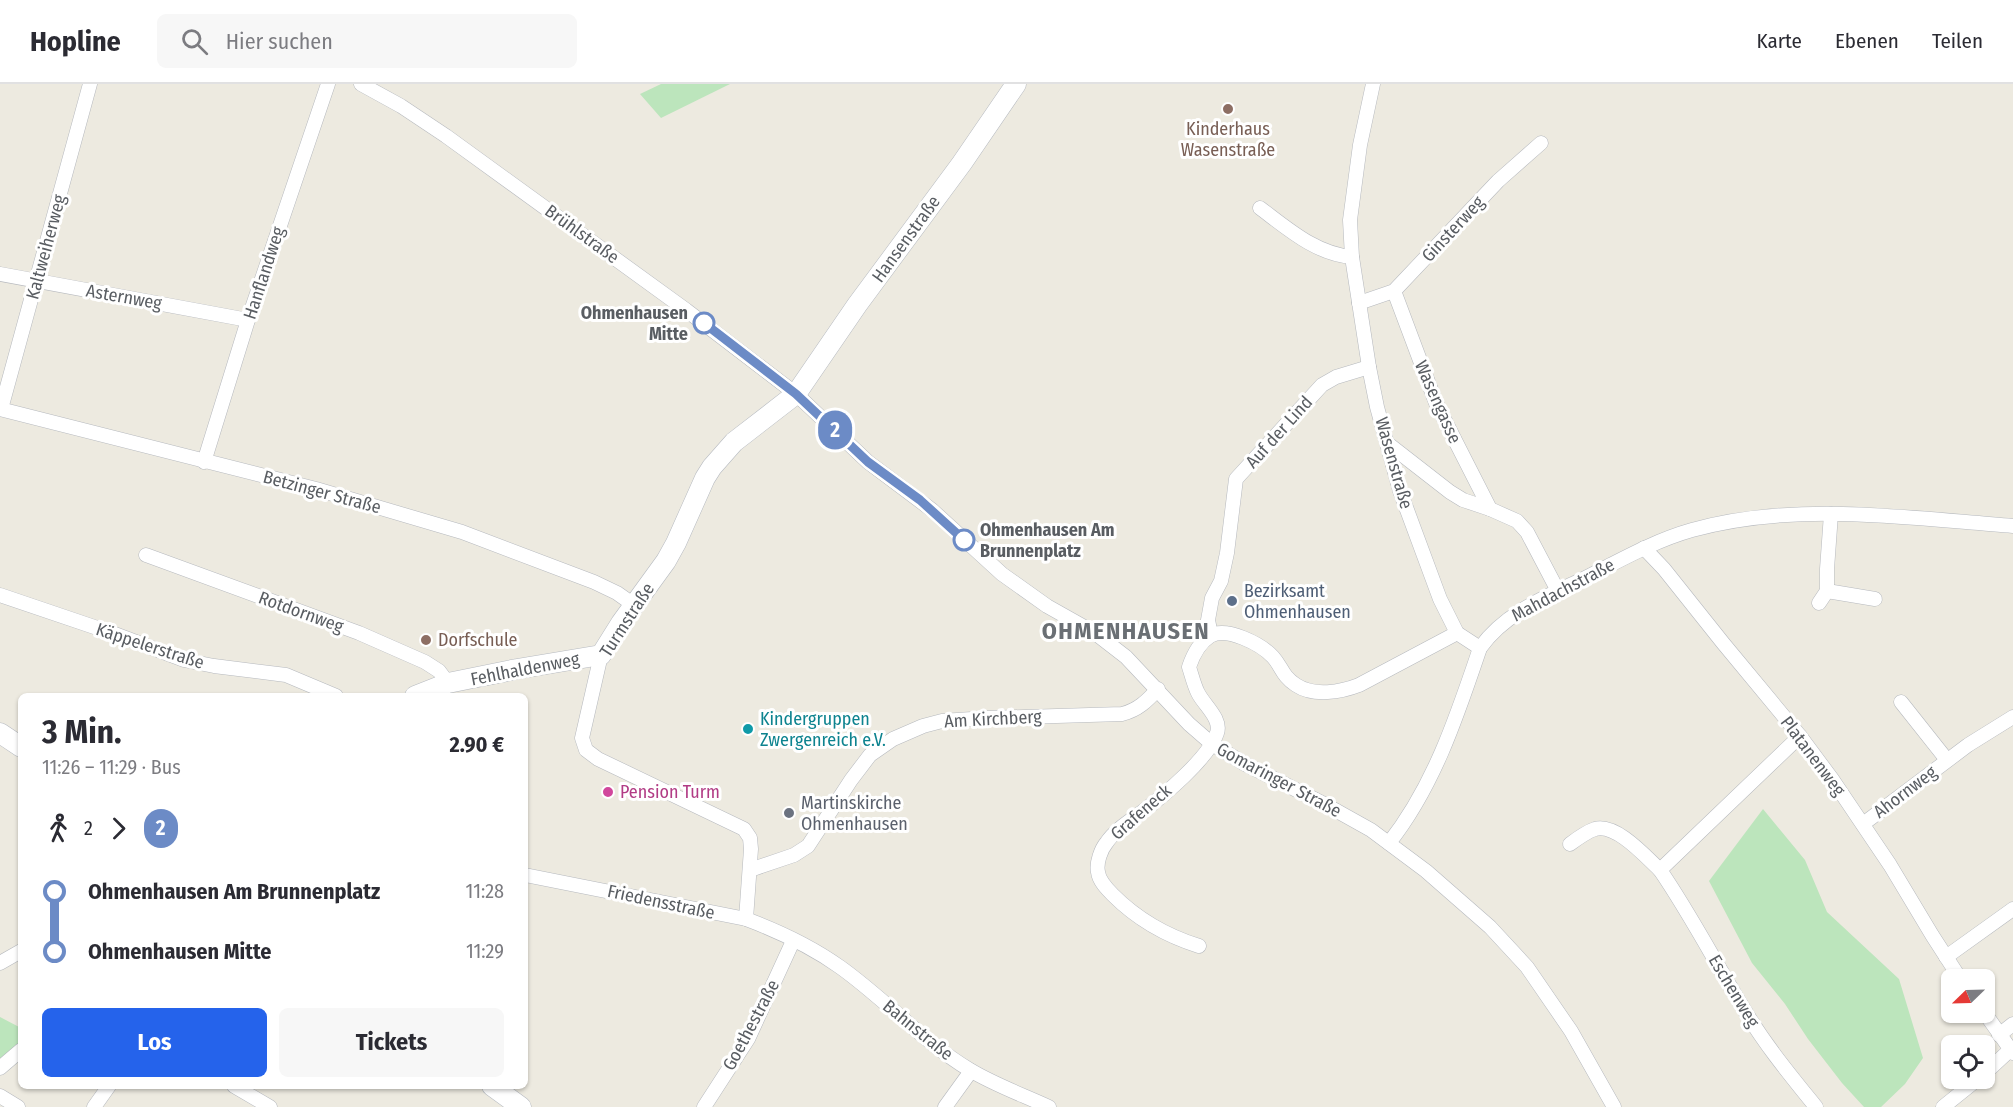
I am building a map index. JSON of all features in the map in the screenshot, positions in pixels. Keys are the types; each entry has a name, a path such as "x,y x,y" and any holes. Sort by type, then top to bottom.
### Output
{"street":[{"name":"Kaltweiherweg","path":"0,409 90,84"},
{"name":"Hanflandweg","path":"204,462 248,320 328,84"},
{"name":"Brühlstraße","path":"361,84 401,106 456,143 678,304 796,394"},
{"name":"Hansenstraße","path":"796,394 1016,84"},
{"name":"Wasenstraße","path":"1373,84 1354,180 1350,220 1352,257 1359,303 1369,367 1400,490 1440,599 1457,633"},
{"name":"Ginsterweg","path":"1359,303 1394,291 1491,188 1541,142"},
{"path":"1260,208 1292,232 1322,250 1338,256 1352,257"},
{"name":"Asternweg","path":"0,274 248,320"},
{"name":"Wasengasse","path":"1394,291 1436,403 1490,509"},
{"name":"Auf der Lind","path":"1211,635 1208,620 1212,598 1221,581 1227,553 1236,479 1322,385 1336,377 1369,367"},
{"name":"Turmstraße","path":"750,870 750,838 744,829 598,759 586,750 582,738 601,655 676,543 705,478 720,457 752,427 783,406 796,394"},
{"name":"Gomaringer Straße","path":"796,394 868,462 926,505 991,566 1047,606 1095,633 1110,645 1142,672 1189,724 1212,744 1245,764 1352,819 1389,843 1471,909 1527,967 1571,1031 1614,1107"},
{"name":"Betzinger Straße","path":"0,409 316,489 462,532 594,582 617,593 634,605"},
{"path":"1387,443 1463,500 1517,521 1527,532 1558,591"},
{"path":"1831,514 1823,597 1875,599"},
{"name":"Mahdachstraße","path":"1389,843 1410,814 1430,778 1449,734 1480,648 1504,622 1558,591 1644,548 1691,531 1731,522 1792,515 1831,514 1889,516 2013,526"},
{"name":"Platanenweg","path":"1644,548 1665,569 1800,736 1863,824 1954,969"},
{"name":"Rotdornweg","path":"146,555 359,633 425,662 439,671 448,683"},
{"name":"Käppelerstraße","path":"0,595 184,660 286,675 329,693"},
{"path":"1212,744 1218,731 1217,721 1197,692 1190,667 1198,647 1211,635 1239,636 1257,645 1273,658 1282,673 1298,686 1321,692 1345,691 1359,686 1457,633 1480,648"},
{"name":"Fehlhaldenweg","path":"423,693 448,683 601,655"},
{"name":"Am Kirchberg","path":"750,870 794,855 808,846 850,780 870,755 880,747 915,730 942,721 1122,714 1133,711 1158,689"},
{"name":"Ahornweg","path":"1901,702 1947,760"},
{"name":"Ahornweg","path":"1863,824 1947,760 2013,717"},
{"path":"0,733 18,745"},
{"path":"1660,870 1800,736"},
{"name":"Grafeneck","path":"1199,946 1164,933 1137,916 1108,890 1098,872 1102,851 1110,838 1165,793 1212,744"},
{"name":"Eschenweg","path":"1570,844 1585,833 1596,829 1610,829 1634,846 1660,870 1677,894 1756,1028 1816,1107"},
{"path":"746,919 750,870"},
{"name":"Friedensstraße","path":"528,876 746,919 793,940"},
{"path":"1946,957 2013,909"},
{"name":"Bahnstraße","path":"793,940 842,968 915,1030 971,1071 1049,1107"},
{"name":"Goethestraße","path":"704,1107 748,1039 793,940"},
{"path":"0,963 18,953"},
{"path":"1990,1023 2012,1052 1995,1065"},
{"path":"1998,1035 2013,1024"},
{"path":"0,1068 18,1053"},
{"path":"945,1107 971,1071"},
{"path":"94,1107 107,1089"},
{"path":"239,1089 270,1107"},
{"path":"496,1089 521,1107"},
{"path":"1943,1107 1965,1089"},
{"path":"0,1096 18,1107"}],"green space":[{"path":"661,84 730,84 661,118 640,94"},
{"path":"1763,809 1805,860 1827,912 1899,979 1923,1058 1905,1084 1881,1107 1864,1107 1808,1039 1785,1004 1752,963 1709,881"},
{"path":"0,1017 18,1026 18,1053 0,1068"}],"bus line":[{"name":"2","path":"704,323 796,394 868,462 920,500 964,540"}],"place":[{"name":"Kinderhaus Wasenstraße","path":"1228,109"},
{"name":"Ohmenhausen Mitte","path":"704,323"},
{"name":"Ohmenhausen Am Brunnenplatz","path":"964,540"},
{"name":"Bezirksamt Ohmenhausen","path":"1232,601"},
{"name":"Dorfschule","path":"426,640"},
{"name":"Kindergruppen Zwergenreich e.V.","path":"748,729"},
{"name":"Pension Turm","path":"608,792"},
{"name":"Martinskirche Ohmenhausen","path":"789,813"}],"district":[{"name":"OHMENHAUSEN","path":"1126,631"}]}
